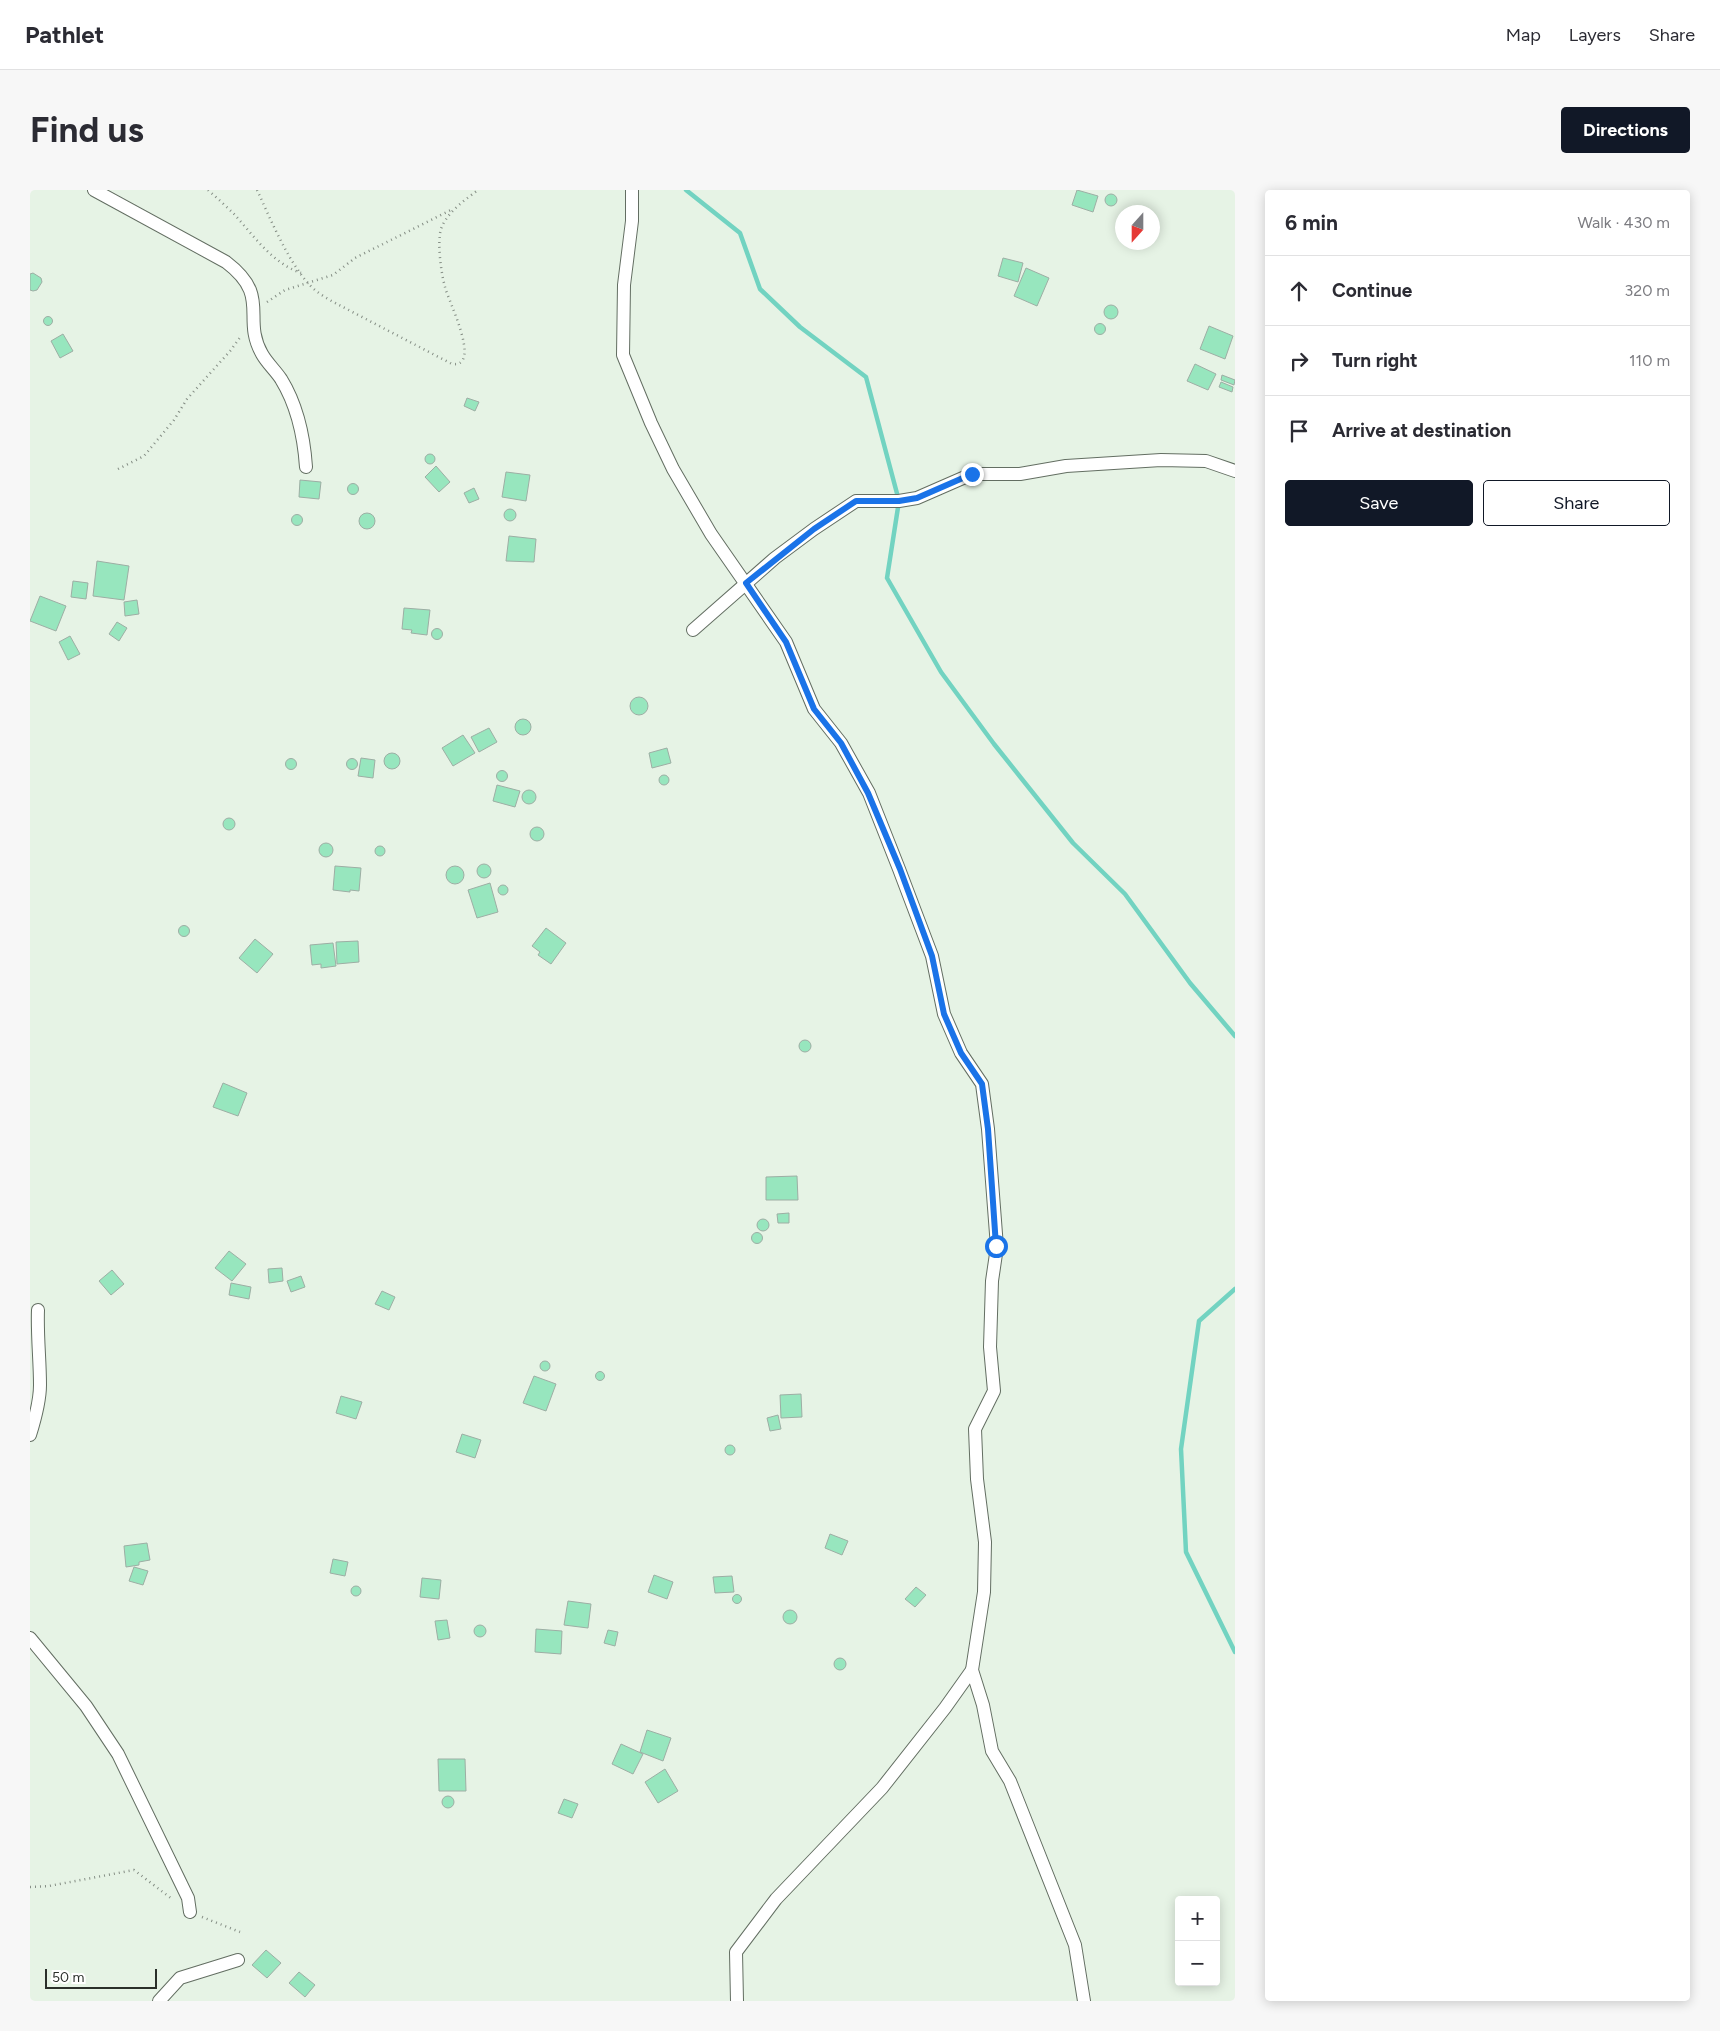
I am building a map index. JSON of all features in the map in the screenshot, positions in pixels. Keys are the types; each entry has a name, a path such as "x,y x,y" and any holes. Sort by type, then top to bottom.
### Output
{"street":[{"path":"94,190 226,262 240,273 249,285 254,301 256,339 262,354 281,379 294,405 305,446 306,467"},
{"path":"632,190 632,221 624,286 623,355 651,424 673,469 711,534 786,642 814,709 841,743 868,793 900,869 932,956 944,1014 961,1053 982,1084 988,1129 996,1246 992,1281 990,1348 994,1391 975,1429 976,1479 985,1542 984,1592 972,1670 992,1751 1017,1797 1074,1945 1084,2001"},
{"path":"692,630 746,583 814,529 856,501 899,501 917,498 972,474 1020,474 1066,466 1161,460 1206,461 1235,471"},
{"path":"30,1435 36,1417 40,1387 37,1332 38,1310"},
{"path":"30,1638 86,1706 118,1754 188,1898 190,1912"},
{"path":"737,2001 736,1952 776,1899 882,1788 946,1708 972,1670"},
{"path":"159,2001 180,1978 238,1960"}],"path":[{"path":"208,190 232,213 261,246 288,268 301,273"},
{"path":"257,190 275,230 307,283 325,297 341,306 452,364 458,364 464,358 463,334 445,289 440,262 441,229 455,208"},
{"path":"118,468 144,456 174,420 187,399 231,350 269,300 285,290 333,275 354,258 455,208 478,190"},
{"path":"30,1887 49,1886 134,1870 190,1912 240,1932"}],"building":[{"path":"1077,190 1098,196 1093,212 1072,205"},
{"path":"1109,194 1113,194 1117,200 1113,206 1109,206 1105,202 1105,198"},
{"path":"1003,258 1023,263 1018,282 998,276"},
{"path":"1026,268 1049,278 1037,306 1014,296"},
{"path":"33,273 41,278 42,282 37,290 33,291 30,290 30,274"},
{"path":"1108,305 1114,305 1118,312 1114,319 1108,319 1104,315 1104,309"},
{"path":"48,316 53,321 48,326 43,321"},
{"path":"1100,323 1106,329 1100,335 1094,329"},
{"path":"1209,326 1233,336 1225,359 1200,349"},
{"path":"63,334 73,351 60,358 51,341"},
{"path":"1195,364 1216,374 1208,390 1187,381"},
{"path":"1222,375 1235,380 1234,385 1221,380"},
{"path":"1221,382 1233,387 1232,392 1219,387"},
{"path":"467,398 479,402 475,411 464,406"},
{"path":"428,454 432,454 435,459 434,463 428,464 425,461 425,457"},
{"path":"436,466 450,482 439,492 425,477"},
{"path":"506,472 530,475 526,501 502,497"},
{"path":"300,480 321,482 319,499 299,497"},
{"path":"353,483 359,489 353,495 347,489"},
{"path":"474,488 479,499 469,503 464,493"},
{"path":"510,509 516,515 510,521 504,515"},
{"path":"364,513 370,513 375,518 373,527 364,529 359,524 359,518"},
{"path":"295,515 299,515 302,520 301,524 295,525 292,522 292,518"},
{"path":"509,536 536,539 534,562 506,561"},
{"path":"97,561 129,566 124,600 93,596"},
{"path":"73,581 88,583 86,599 71,597"},
{"path":"40,596 66,606 56,631 30,621"},
{"path":"137,600 139,614 125,616 124,602"},
{"path":"404,608 430,610 427,635 411,633 412,630 402,629"},
{"path":"117,622 127,628 119,641 109,634"},
{"path":"437,628 443,634 437,640 431,634"},
{"path":"70,636 80,654 68,660 59,642"},
{"path":"635,697 643,697 648,702 646,713 635,715 630,710 630,702"},
{"path":"523,719 529,721 531,727 529,733 523,735 517,733 515,727 517,721"},
{"path":"489,728 497,742 479,752 471,737"},
{"path":"463,735 475,753 453,766 442,748"},
{"path":"667,748 671,763 652,768 649,753"},
{"path":"389,753 395,753 400,758 398,767 389,769 384,764 384,758"},
{"path":"291,758 297,764 291,770 285,764"},
{"path":"361,758 375,760 373,778 358,776"},
{"path":"350,759 354,759 357,764 356,768 350,769 347,766 347,762"},
{"path":"500,771 504,771 507,776 506,780 500,781 497,778 497,774"},
{"path":"662,775 666,775 669,780 668,784 662,785 659,782 659,778"},
{"path":"497,785 520,791 515,807 493,801"},
{"path":"526,790 532,790 536,797 532,804 526,804 522,800 522,794"},
{"path":"227,818 231,818 235,824 231,830 227,830 223,826 223,822"},
{"path":"537,827 542,829 544,834 542,839 537,841 532,839 530,834 532,829"},
{"path":"326,843 331,845 333,850 331,855 326,857 321,855 319,850 321,845"},
{"path":"378,846 382,846 385,851 384,855 378,856 375,853 375,849"},
{"path":"481,864 487,864 491,871 487,878 481,878 477,874 477,868"},
{"path":"335,866 361,868 359,891 333,890"},
{"path":"455,866 461,869 464,875 461,881 455,884 449,881 446,875 449,869"},
{"path":"490,883 498,912 477,918 468,890"},
{"path":"501,885 505,885 508,890 507,894 501,895 498,892 498,888"},
{"path":"182,926 186,926 189,931 188,935 182,936 179,933 179,929"},
{"path":"546,928 566,943 551,964 538,955 540,952 532,946"},
{"path":"255,939 273,954 257,973 239,958"},
{"path":"358,941 359,962 337,964 336,942"},
{"path":"333,943 336,966 321,968 321,964 312,965 310,945"},
{"path":"803,1040 807,1040 811,1046 807,1052 803,1052 799,1048 799,1044"},
{"path":"223,1083 247,1093 238,1116 213,1107"},
{"path":"797,1176 798,1200 766,1200 766,1177"},
{"path":"789,1213 789,1223 778,1223 777,1214"},
{"path":"763,1219 769,1225 763,1231 757,1225"},
{"path":"757,1232 763,1238 757,1244 751,1238"},
{"path":"229,1251 246,1264 232,1281 215,1268"},
{"path":"282,1268 283,1281 269,1283 268,1269"},
{"path":"112,1270 124,1284 111,1295 99,1281"},
{"path":"301,1276 305,1287 291,1292 287,1281"},
{"path":"231,1283 251,1287 249,1299 229,1295"},
{"path":"382,1291 395,1297 389,1310 375,1304"},
{"path":"545,1361 550,1366 545,1371 540,1366"},
{"path":"600,1371 605,1376 600,1381 595,1376"},
{"path":"534,1376 556,1384 546,1411 523,1403"},
{"path":"801,1394 802,1417 781,1418 780,1395"},
{"path":"341,1396 362,1402 356,1419 336,1413"},
{"path":"778,1415 781,1429 770,1431 767,1418"},
{"path":"462,1434 481,1440 475,1458 456,1452"},
{"path":"730,1445 735,1450 730,1455 725,1450"},
{"path":"830,1534 848,1541 842,1555 825,1548"},
{"path":"147,1543 150,1560 139,1562 139,1565 126,1567 124,1546"},
{"path":"333,1559 348,1562 345,1576 330,1573"},
{"path":"134,1567 148,1571 143,1585 129,1581"},
{"path":"654,1575 673,1582 667,1599 648,1592"},
{"path":"732,1576 734,1592 715,1593 713,1577"},
{"path":"422,1578 441,1580 439,1599 420,1597"},
{"path":"354,1586 358,1586 361,1591 360,1595 354,1596 351,1593 351,1589"},
{"path":"916,1587 926,1595 915,1607 905,1599"},
{"path":"737,1594 742,1599 737,1604 732,1599"},
{"path":"568,1601 591,1604 588,1628 564,1625"},
{"path":"787,1610 793,1610 797,1617 793,1624 787,1624 783,1620 783,1614"},
{"path":"447,1620 450,1638 438,1640 435,1621"},
{"path":"480,1625 486,1631 480,1637 474,1631"},
{"path":"536,1629 562,1631 561,1654 535,1652"},
{"path":"608,1630 618,1632 615,1646 604,1643"},
{"path":"840,1658 846,1664 840,1670 834,1664"},
{"path":"647,1730 671,1738 663,1761 640,1752"},
{"path":"621,1744 643,1754 633,1774 612,1764"},
{"path":"438,1759 465,1759 466,1791 439,1791"},
{"path":"665,1769 678,1791 658,1803 645,1782"},
{"path":"448,1796 454,1802 448,1808 442,1802"},
{"path":"564,1799 578,1804 572,1818 558,1813"},
{"path":"266,1950 281,1963 267,1978 252,1965"},
{"path":"299,1972 315,1985 305,1997 289,1983"}],"waterway":[{"path":"686,190 740,233 760,289 800,327 866,377 899,501 887,578 941,672 994,744 1073,843 1125,894 1190,983 1235,1036"},
{"path":"1235,1289 1199,1321 1181,1449 1186,1552 1235,1652"}],"route":[{"path":"972,474 917,498 899,501 856,501 775,558 746,583 786,642 814,709 841,743 868,793 900,869 932,956 944,1014 961,1053 982,1084 988,1129 996,1246"}]}
